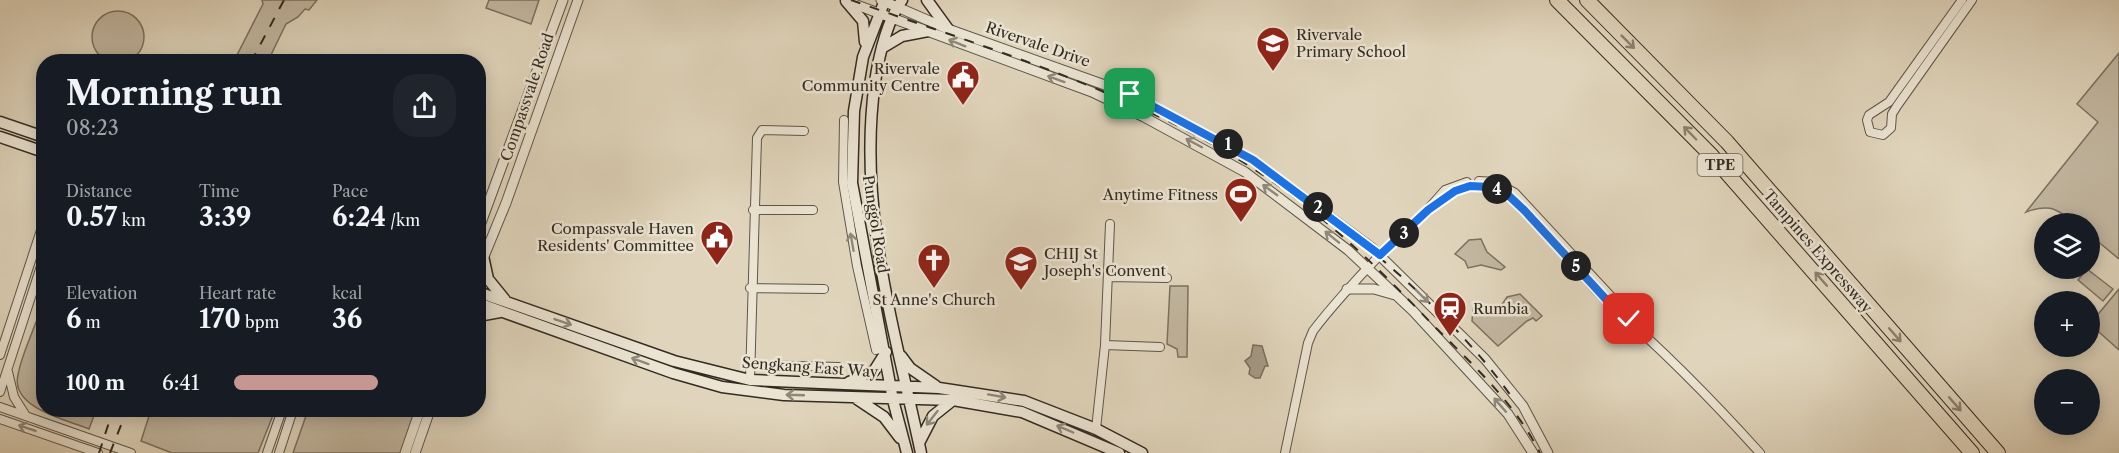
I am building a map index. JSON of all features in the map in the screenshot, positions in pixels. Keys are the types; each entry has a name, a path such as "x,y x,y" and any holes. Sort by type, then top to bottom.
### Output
{"highway":[{"name":"Tampines Expressway","path":"1557,0 1712,156 1972,453"},
{"name":"Tampines Expressway","path":"1587,0 1727,142 1998,453"}],"main road":[{"path":"927,0 929,6 948,28"},
{"path":"845,1 862,21 866,40 862,57"},
{"name":"Punggol Road","path":"884,1 862,57 849,129 847,182 861,264 875,327 906,387 920,448"},
{"name":"Punggol Road","path":"900,3 882,48 872,108 871,183 886,351 893,399 906,450"},
{"path":"882,48 902,36 928,31"},
{"path":"0,123 36,134"},
{"path":"0,137 36,150"},
{"path":"486,270 488,279 507,308 486,314"},
{"name":"Sengkang East Way","path":"486,296 507,308 673,374 722,387 784,395 953,400 1022,412 1119,453"},
{"name":"Sengkang East Way","path":"486,304 507,308 674,362 750,380 939,388 1024,401 1096,429 1142,453"},
{"path":"841,384 874,371 886,351 939,388"},
{"path":"854,398 884,417 906,450"},
{"path":"920,448 933,416 953,400"}],"street":[{"name":"Compassvale Road","path":"486,209 563,0"},
{"name":"Compassvale Road","path":"486,249 506,203 578,0"},
{"path":"1962,0 1889,102 1869,115 1867,120 1870,132 1882,135 1891,129 1892,114 1897,105 1972,0"},
{"name":"Rivervale Drive","path":"845,1 1092,92 1185,138 1255,179 1368,267 1397,295 1457,356 1508,414 1533,453"},
{"name":"Rivervale Drive","path":"884,1 900,3 948,28 1096,80 1218,139 1284,181 1380,255 1511,388 1548,453"},
{"path":"844,120 849,129"},
{"path":"750,380 750,288 758,133 762,130 804,131"},
{"path":"1285,453 1308,343 1313,331 1368,267 1428,210 1441,194 1462,183 1489,181 1507,187 1542,220 1618,304 1619,310 1760,453"},
{"path":"753,210 813,210"},
{"path":"1096,429 1105,345 1110,224"},
{"path":"0,355 36,245"},
{"path":"1108,277 1167,279"},
{"path":"0,392 36,282"},
{"path":"750,288 824,289"},
{"path":"1347,290 1374,289 1397,295"},
{"path":"1105,345 1160,347"},
{"path":"750,365 839,367"},
{"path":"8,368 14,397 27,417"},
{"path":"0,408 131,453"},
{"path":"267,453 280,417"},
{"path":"279,453 292,417"},
{"path":"405,453 418,417"},
{"path":"415,453 428,417"},
{"path":"0,419 98,453"}],"shaded area":[{"path":"262,0 317,0 309,10 305,9 298,17 286,24 271,54 238,54 263,4"},
{"path":"489,0 539,0 531,24 486,8"},
{"path":"113,11 123,11 133,15 140,22 144,32 144,42 138,54 98,54 92,42 92,32 96,22 103,15"},
{"path":"2119,53 2119,259 2100,243 2100,213 2060,213 2047,208 2026,212 2098,122 2077,104"},
{"path":"1481,239 1487,252 1505,267 1501,270 1481,265 1468,268 1465,261 1455,254 1469,240"},
{"path":"2100,279 2113,289 2103,301 2100,298 2100,291 2091,291 2078,280"},
{"path":"1170,286 1188,286 1187,357 1178,357 1177,349 1167,344"},
{"path":"2119,289 2119,350 2100,333 2100,312"},
{"path":"1520,294 1542,316 1536,321 1533,318 1527,321 1498,346 1472,321 1473,309 1481,310 1481,307 1497,310 1497,306 1501,306 1507,297"},
{"path":"36,322 36,407 23,396 18,386 23,355"},
{"path":"1253,345 1262,346 1268,366 1265,366 1260,378 1249,374 1250,368 1245,361 1251,356"},
{"path":"55,417 93,417 89,429"},
{"path":"149,417 272,417 258,453 172,453 141,441"},
{"path":"306,417 414,417 401,453 293,453"}],"railway":[{"path":"255,54 284,0"},
{"path":"851,0 1018,58 1128,102 1233,156 1282,188 1303,203 1360,253 1477,369 1518,417 1540,453"},
{"path":"1363,244 1463,337 1513,399"},
{"path":"99,453 111,417"},
{"path":"110,453 124,417"}],"place":[{"name":"Rivervale Primary School","path":"1273,72"},
{"name":"Rivervale Community Centre","path":"963,106"},
{"name":"Anytime Fitness","path":"1241,223"},
{"name":"Compassvale Haven Residents' Committee","path":"717,266"},
{"name":"St Anne's Church","path":"934,289"},
{"name":"CHIJ St Joseph's Convent","path":"1021,291"},
{"name":"Rumbia","path":"1450,337"}],"route":[{"path":"1130,94 1226,143 1253,160 1380,255 1428,210 1455,191 1470,186 1498,189 1524,210 1614,308 1629,319"}]}
